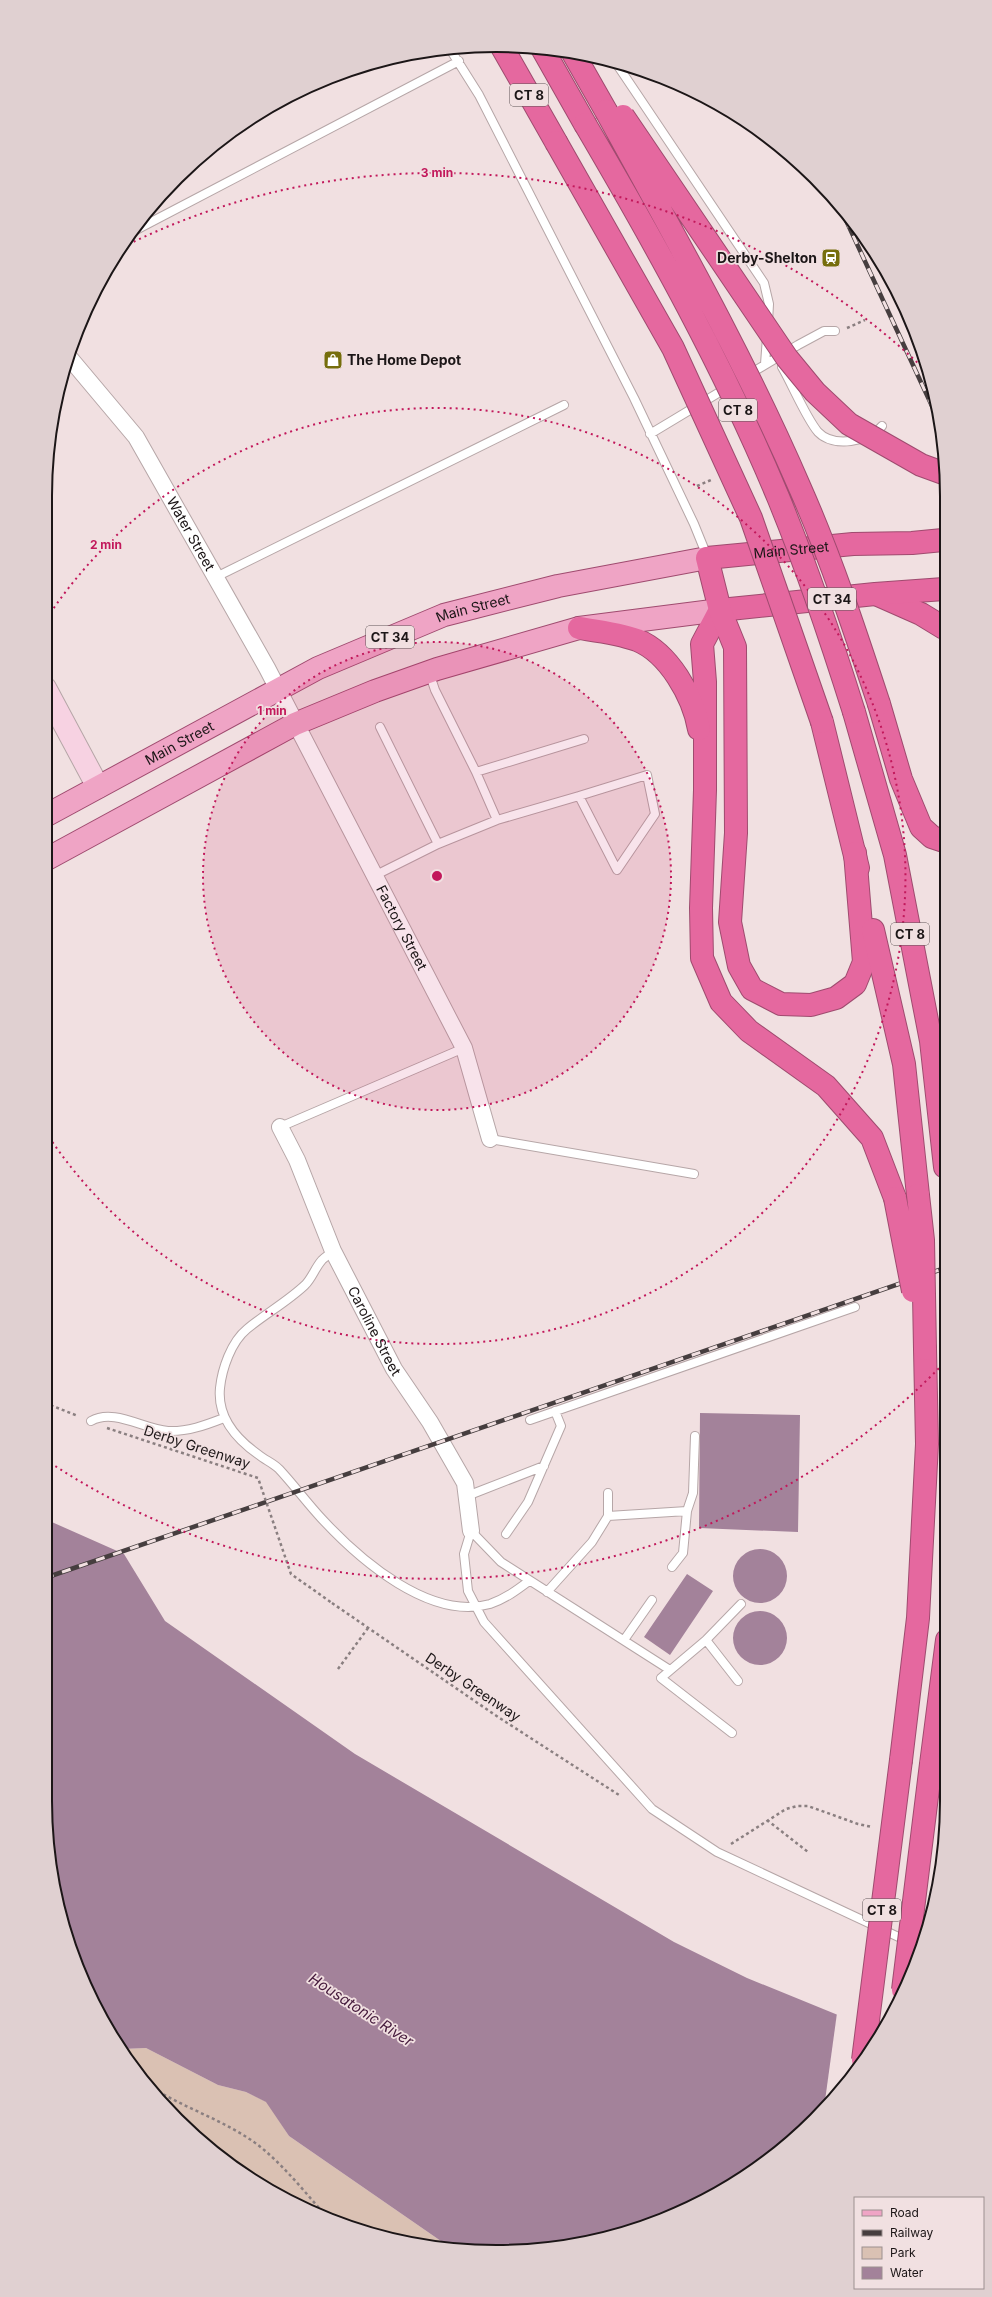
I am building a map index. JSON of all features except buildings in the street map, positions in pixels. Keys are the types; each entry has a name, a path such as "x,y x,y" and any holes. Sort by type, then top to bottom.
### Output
{"highway":[{"name":"CT 8","path":"505,52 673,348 751,518 822,722 855,853 904,1064 923,1240 927,1444 918,1610 901,1760 863,2050"},
{"name":"CT 8","path":"546,55 673,278 751,436 778,497 805,567 854,712 895,855 931,1042 940,1120"},
{"path":"578,60 787,358 815,392 849,424 921,465 939,472"},
{"path":"584,61 611,108 709,296 772,426 819,533 858,639 901,779 921,827 932,837 940,840"},
{"name":"Main Street","path":"708,558 853,544 912,543 940,540"},
{"path":"912,543 940,553"},
{"path":"708,558 720,610 735,647 736,833 730,922 739,966 752,989 781,1004 811,1005 836,998 855,984 864,962 855,853"},
{"name":"CT 34","path":"720,610 875,594 940,589"},
{"path":"875,594 921,614 940,626"},
{"path":"720,610 702,644 705,682 702,958 721,1002 749,1031 826,1086 872,1138 895,1198 925,1349"},
{"path":"579,628 616,633 638,641 656,652 668,665 686,693 699,726 704,753"},
{"name":"CT 8","path":"905,1973 940,1690"},
{"path":"931,1764 940,1725"}],"main road":[{"name":"Main Street","path":"52,812 318,668 444,614 558,586 708,558"},
{"name":"CT 34","path":"52,856 295,724 375,691 429,671 579,628 720,610"},
{"path":"52,701 98,787"}],"street":[{"name":"Water Street","path":"73,362 136,437 295,724"},
{"name":"Factory Street","path":"295,724 464,1048 490,1139"},
{"name":"Caroline Street","path":"280,1127 297,1160 333,1251 394,1369 430,1422 465,1483 471,1531"}],"lane":[{"path":"454,54 480,95 650,434 694,524 708,558"},
{"path":"144,226 459,61"},
{"path":"621,70 764,283 769,304 765,364"},
{"path":"650,434 777,357 824,331 835,331"},
{"path":"777,357 812,423 819,433 835,440 854,442 877,432 882,426"},
{"path":"214,578 564,405"},
{"path":"429,671 435,690 476,772 496,820"},
{"path":"380,727 438,844"},
{"path":"476,772 584,739"},
{"path":"374,876 438,844 496,820 647,775 655,814 617,870 579,796"},
{"path":"280,1127 464,1048"},
{"path":"490,1139 694,1174"},
{"path":"333,1251 322,1260 306,1284 246,1330 236,1344 226,1362 220,1388 220,1405 224,1418 236,1436 259,1456 277,1467 322,1519 363,1559 414,1592 445,1604 475,1606 504,1598 529,1581"},
{"path":"530,1420 855,1307"},
{"path":"506,1534 528,1502 561,1426 555,1412"},
{"path":"91,1421 107,1416 161,1430 180,1431 204,1426 224,1418"},
{"path":"672,1567 683,1553 687,1511 693,1493 694,1436"},
{"path":"467,1496 544,1466"},
{"path":"547,1592 592,1542 608,1516 608,1493"},
{"path":"608,1516 687,1511"},
{"path":"670,1670 500,1562 471,1531 464,1554 468,1591 484,1622 496,1638 558,1703 634,1791 652,1809 717,1852 916,1945"},
{"path":"624,1640 652,1600"},
{"path":"732,1732 661,1678 706,1640 742,1604"},
{"path":"706,1640 738,1681"}],"path":[{"path":"844,329 865,320"},
{"path":"697,486 711,480"},
{"name":"Derby Greenway","path":"52,1406 107,1428 258,1478 291,1574 498,1717 620,1795"},
{"path":"338,1669 368,1628"},
{"path":"717,1852 786,1808 808,1806 858,1824 876,1827"},
{"path":"767,1820 808,1852"},
{"path":"162,2094 235,2130 263,2149 318,2207"}],"green space":[{"path":"146,2048 218,2085 246,2092 267,2102 289,2136 441,2241 381,2230 353,2221 326,2211 274,2186 249,2170 203,2135 162,2094 128,2049"}],"water":[{"path":"700,1413 800,1415 798,1532 699,1528"},
{"name":"Housatonic River","path":"52,1522 124,1554 165,1621 355,1754 674,1942 747,1978 876,2031 865,2048 830,2094 810,2115 789,2135 766,2153 718,2186 666,2211 611,2230 554,2241 496,2245 441,2241 289,2136 266,2102 246,2092 218,2085 146,2048 128,2049 111,2023 86,1971 76,1944 67,1916 61,1888 53,1830 52,1801"},
{"path":"755,1549 765,1549 775,1553 783,1561 787,1571 787,1581 783,1591 775,1599 765,1603 755,1603 745,1599 737,1591 733,1581 733,1571 737,1561 745,1553"},
{"path":"687,1574 713,1591 670,1655 644,1637"},
{"path":"755,1611 765,1611 775,1615 783,1623 787,1633 787,1643 783,1653 775,1661 765,1665 755,1665 745,1661 737,1653 733,1643 733,1633 737,1623 745,1615"}],"pier":[{"path":"837,2013 877,2029 848,2071 825,2099"}],"railway":[{"path":"850,228 929,399"},
{"path":"52,1576 940,1270"}],"place":[{"name":"Derby-Shelton","path":"831,258"},
{"name":"The Home Depot","path":"333,360"}]}
